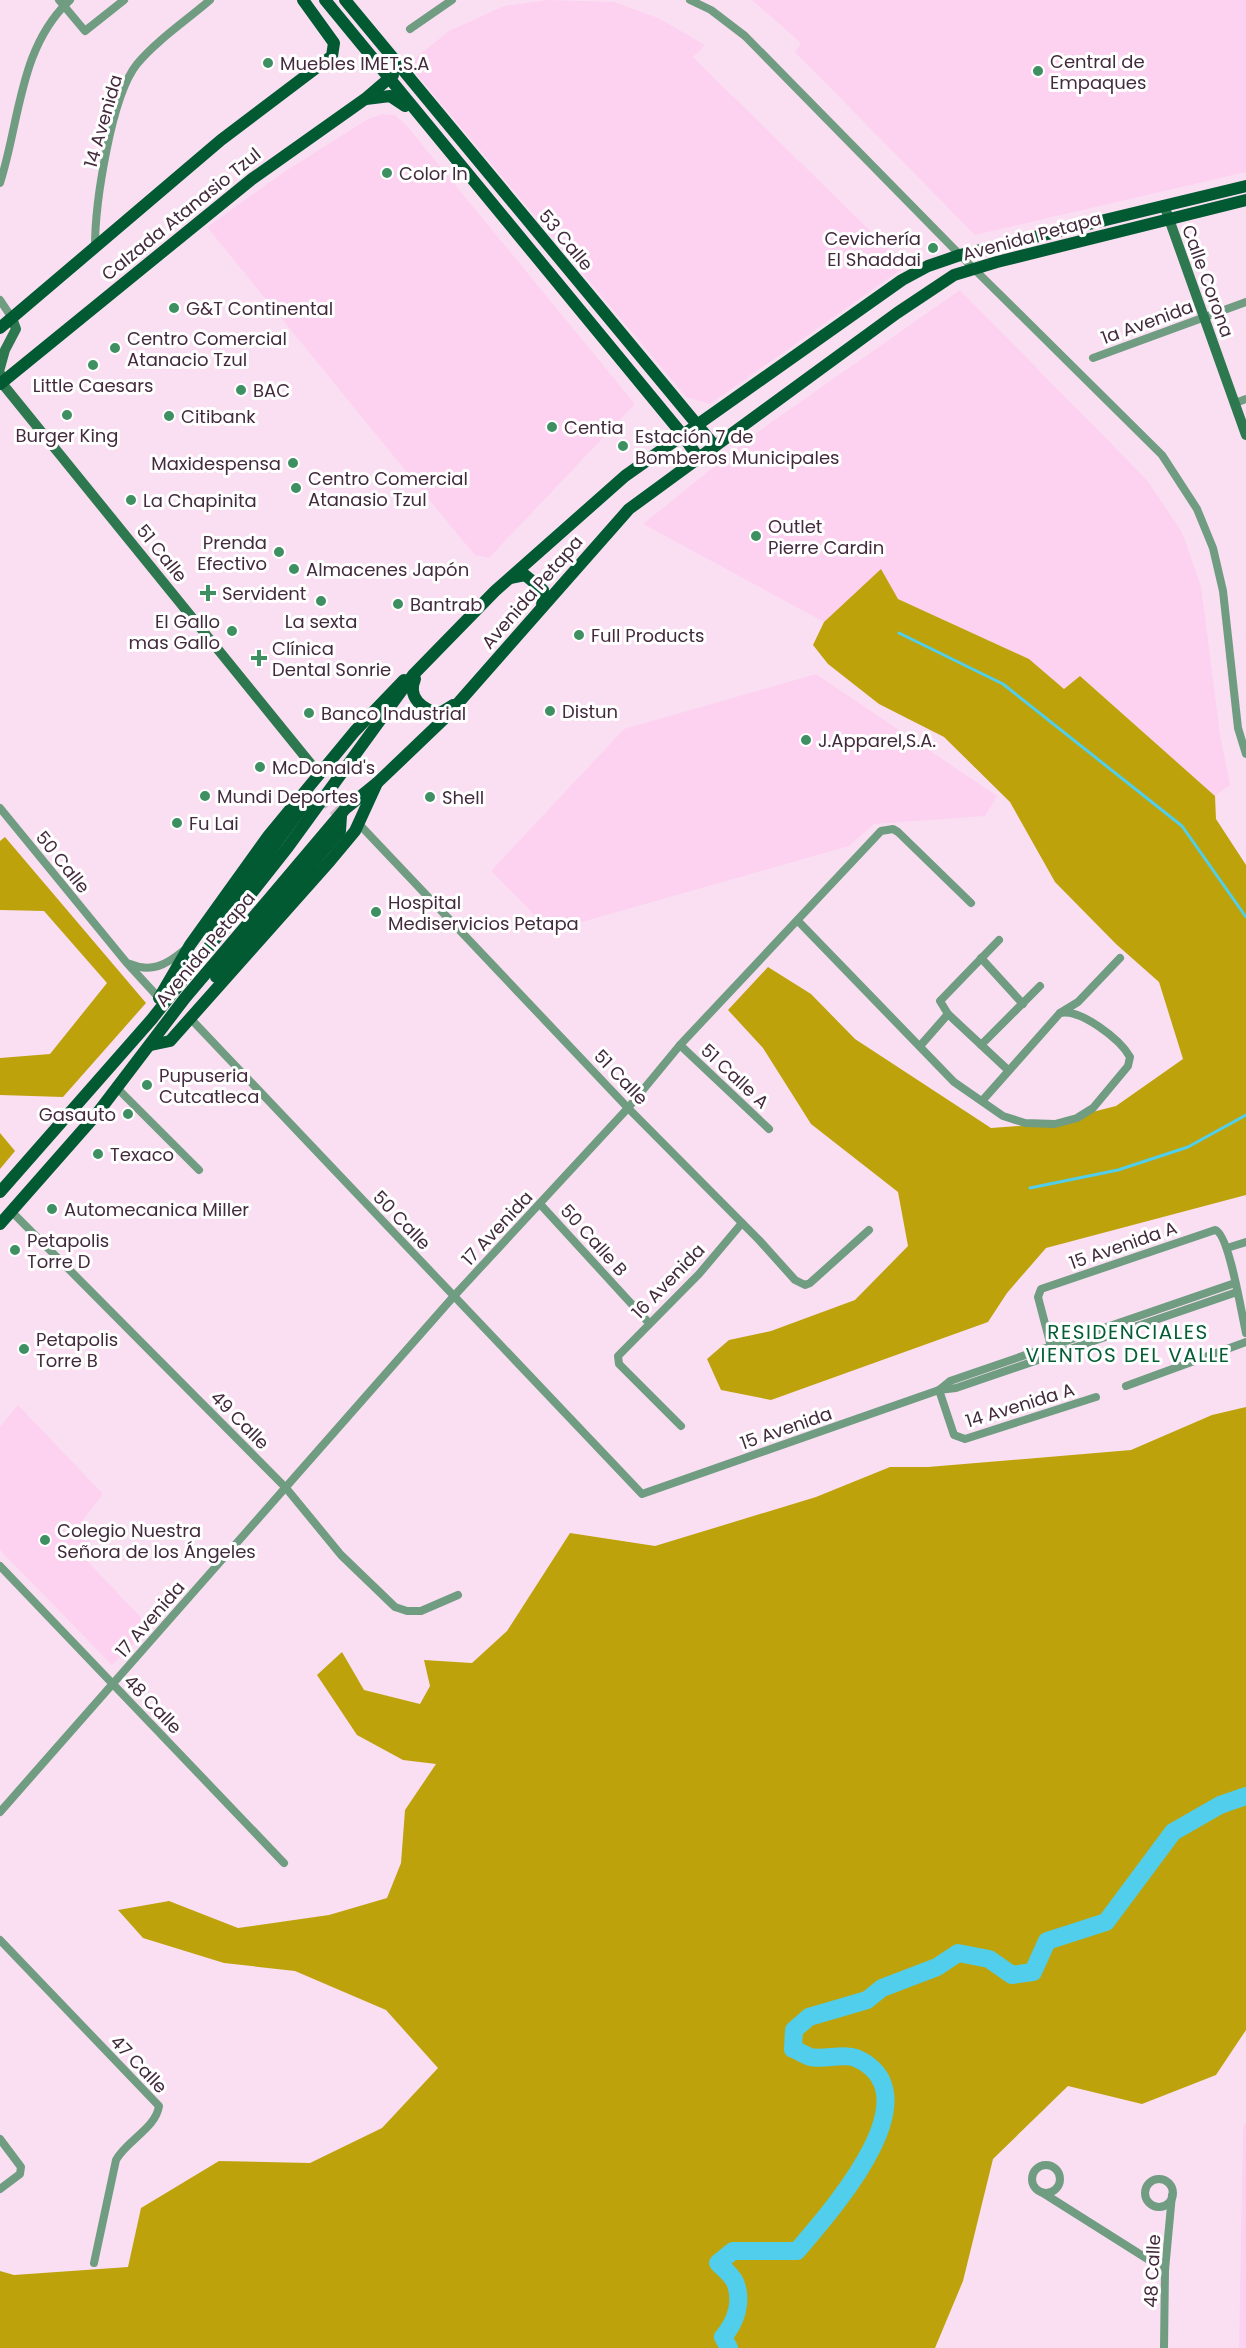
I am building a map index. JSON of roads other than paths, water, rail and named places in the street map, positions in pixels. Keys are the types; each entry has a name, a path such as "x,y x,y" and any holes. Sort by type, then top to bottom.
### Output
{"main road":[{"name":"Calzada Atanasio Tzul","path":"0,328 221,140 332,56 334,43 303,0"},
{"name":"53 Calle","path":"325,0 682,434 697,456"},
{"name":"53 Calle","path":"345,0 394,62 714,445"},
{"name":"Calzada Atanasio Tzul","path":"0,380 252,179 365,99 389,79 394,62"},
{"path":"365,99 390,96 425,122"},
{"name":"Avenida Petapa","path":"0,1192 152,1019 294,839 413,675 510,579 625,476 696,423 902,280 928,266 960,255 1246,186"},
{"name":"Avenida Petapa","path":"0,1224 117,1088 185,998 345,808 377,783 470,692 613,525 637,503 697,456 906,306 948,279 973,269 1246,200"},
{"path":"510,579 525,575 536,581 543,590 542,607"},
{"path":"430,658 411,688 413,697 422,706 440,713 470,692"},
{"path":"152,1019 159,998 190,945 269,835 319,774 401,683 413,675"},
{"path":"151,1045 170,1041 330,861 359,824 377,783"},
{"path":"159,998 305,804 320,798"},
{"path":"151,1045 192,1005 310,870 340,831 341,816"}],"street":[{"path":"0,183 29,64 46,26 64,2 85,31 124,0"},
{"name":"14 Avenida","path":"95,248 97,205 105,162 130,76 144,56 210,0"},
{"path":"410,29 452,0"},
{"path":"690,0 711,10 745,36 973,269 1162,455 1197,509 1213,548 1223,591 1238,728 1246,754"},
{"name":"Calle Corona","path":"1164,205 1246,435"},
{"path":"0,300 12,318 16,329 5,350 0,368"},
{"name":"1a Avenida","path":"1093,358 1246,302"},
{"name":"51 Calle","path":"0,380 319,774"},
{"path":"1235,403 1246,399"},
{"name":"50 Calle","path":"0,808 126,962 159,998"},
{"name":"51 Calle","path":"359,824 627,1108 742,1223 795,1280 805,1285 869,1230"},
{"name":"17 Avenida","path":"0,1812 454,1296 627,1108 680,1045 799,922 881,831 887,829 898,832 971,903"},
{"path":"799,922 954,1082 1003,1116 1025,1123 1054,1124 1077,1118 1093,1108 1130,1060 1129,1054 1120,1044 1083,1016 1074,1012 1060,1013"},
{"path":"999,940 940,1001 948,1014 1008,1070"},
{"path":"126,962 142,970 153,969 174,958 190,945"},
{"path":"981,958 1023,1004"},
{"path":"982,1101 1060,1013 1078,1002 1120,958"},
{"path":"981,1046 1040,986"},
{"path":"920,1046 948,1014"},
{"name":"50 Calle","path":"190,1018 642,1494"},
{"name":"51 Calle A","path":"680,1045 769,1129"},
{"path":"117,1088 199,1170"},
{"name":"50 Calle B","path":"540,1204 649,1323"},
{"name":"49 Calle","path":"11,1211 286,1488 341,1555 395,1607 407,1611 421,1611 458,1595"},
{"name":"16 Avenida","path":"681,1426 617,1360 649,1323 699,1274 742,1223"},
{"name":"15 Avenida A","path":"1051,1345 1038,1297 1041,1289 1215,1230 1222,1234 1227,1248"},
{"path":"1246,1242 1227,1248 1237,1292 1243,1305 1246,1333"},
{"name":"15 Avenida","path":"1154,1316 1235,1283"},
{"name":"15 Avenida","path":"642,1494 939,1390 956,1388 1154,1316 1237,1292"},
{"name":"15 Avenida","path":"939,1390 950,1381 1051,1345 1096,1336"},
{"path":"1126,1386 1246,1342"},
{"path":"1051,1345 1053,1354"},
{"name":"14 Avenida A","path":"939,1390 954,1435 965,1439 1096,1397"},
{"name":"48 Calle","path":"0,1566 284,1863"},
{"name":"47 Calle","path":"0,1940 159,2106 154,2119 121,2151 116,2160 94,2263"},
{"path":"0,2139 18,2159 21,2167 20,2174 0,2190"},
{"path":"1043,2193 1165,2270"},
{"name":"48 Calle","path":"1164,2348 1165,2270 1172,2195"}],"waterway":[{"path":"899,633 1003,684 1182,826 1246,917"},
{"path":"1030,1188 1118,1170 1188,1147 1246,1115"},
{"path":"729,2348 723,2337 735,2318 738,2296 734,2279 718,2263 733,2251 797,2251 851,2183 869,2154 881,2125 885,2098 878,2075 856,2058 810,2057 793,2049 794,2030 809,2017 867,2000 882,1988 937,1967 958,1953 989,1959 1012,1975 1033,1972 1047,1941 1106,1922 1173,1832 1220,1805 1246,1796"}],"tunnel":[{"path":"320,798 341,816"}],"place":[{"name":"Muebles IMET.S.A","path":"268,63"},
{"name":"Central de Empaques","path":"1038,71"},
{"name":"Color In","path":"387,173"},
{"name":"Cevichería El Shaddai","path":"933,248"},
{"name":"G&T Continental","path":"174,308"},
{"name":"Centro Comercial Atanacio Tzul","path":"115,348"},
{"name":"Little Caesars","path":"93,365"},
{"name":"BAC","path":"241,390"},
{"name":"Burger King","path":"67,415"},
{"name":"Citibank","path":"169,416"},
{"name":"Centia","path":"552,427"},
{"name":"Estación 7 de Bomberos Municipales","path":"623,446"},
{"name":"Maxidespensa","path":"293,463"},
{"name":"Centro Comercial Atanasio Tzul","path":"296,488"},
{"name":"La Chapinita","path":"131,500"},
{"name":"Outlet Pierre Cardin","path":"756,536"},
{"name":"Prenda Efectivo","path":"279,552"},
{"name":"Almacenes Japón","path":"294,569"},
{"name":"Servident","path":"208,593"},
{"name":"La sexta","path":"321,601"},
{"name":"Bantrab","path":"398,604"},
{"name":"El Gallo mas Gallo","path":"232,631"},
{"name":"Full Products","path":"579,635"},
{"name":"Clínica Dental Sonrie","path":"259,658"},
{"name":"Distun","path":"550,711"},
{"name":"Banco Industrial","path":"309,713"},
{"name":"J.Apparel,S.A.","path":"806,740"},
{"name":"McDonald's","path":"260,767"},
{"name":"Mundi Deportes","path":"205,796"},
{"name":"Shell","path":"430,797"},
{"name":"Fu Lai","path":"177,823"},
{"name":"Hospital Mediservicios Petapa","path":"376,912"},
{"name":"Pupuseria Cutcatleca","path":"147,1085"},
{"name":"Gasauto","path":"128,1114"},
{"name":"Texaco","path":"98,1154"},
{"name":"Automecanica Miller","path":"52,1209"},
{"name":"Petapolis Torre D","path":"15,1250"},
{"name":"Petapolis Torre B","path":"24,1349"},
{"name":"Colegio Nuestra Señora de los Ángeles","path":"45,1540"}],"district":[{"name":"RESIDENCIALES VIENTOS DEL VALLE","path":"1128,1344"}]}
